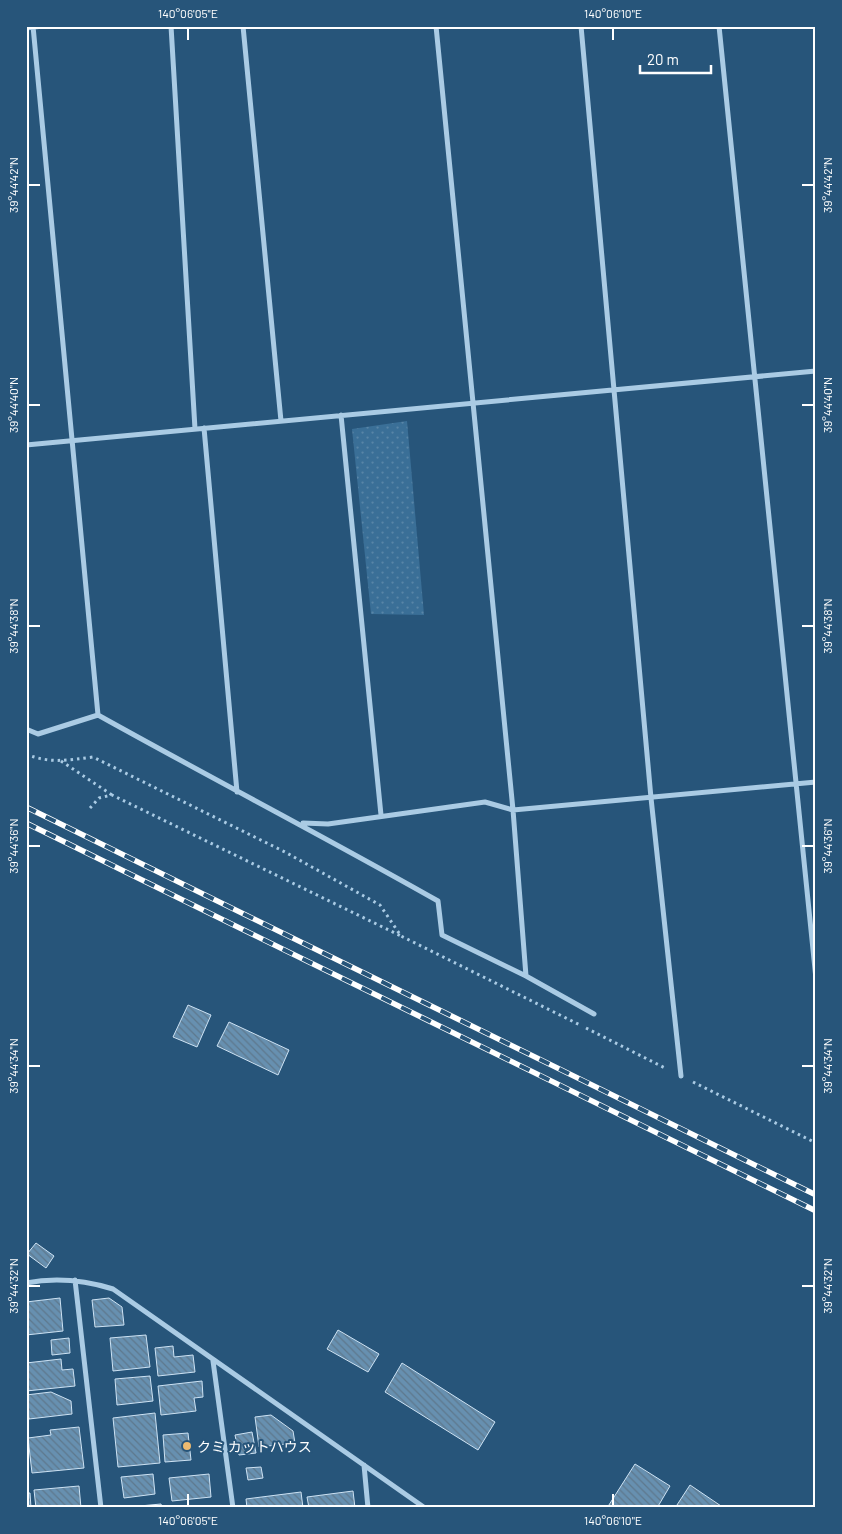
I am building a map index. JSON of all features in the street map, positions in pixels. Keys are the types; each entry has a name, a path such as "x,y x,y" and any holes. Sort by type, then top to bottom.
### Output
{"street":[{"path":"26,28 43,26"},
{"path":"171,26 194,429"},
{"path":"243,26 282,421"},
{"path":"436,26 513,810 526,976"},
{"path":"581,26 651,798 681,1076"},
{"path":"719,26 756,377 794,784 816,979"},
{"path":"33,27 98,715"},
{"path":"26,445 816,371"},
{"path":"340,415 381,815"},
{"path":"204,428 237,792"},
{"path":"26,729 38,734 98,715 237,792 300,823 438,901 442,935 526,976 594,1014"},
{"path":"300,823 328,824 381,815 485,802 513,810 816,782"},
{"path":"26,1283 52,1279 74,1280 93,1282 113,1289 425,1508"},
{"path":"74,1280 101,1508"},
{"path":"213,1361 233,1508"},
{"path":"364,1464 368,1508"}],"path":[{"path":"26,754 41,760 61,761 93,757 286,852 380,906 402,936"},
{"path":"61,761 112,795 402,936 816,1143"},
{"path":"90,808 99,798 112,795"}],"shaded area":[{"path":"407,421 424,615 371,614 352,429"}],"building":[{"path":"188,1005 211,1015 197,1047 173,1037"},
{"path":"229,1022 289,1050 278,1075 217,1046"},
{"path":"36,1243 54,1256 46,1268 27,1254"},
{"path":"60,1298 63,1331 26,1335 26,1302"},
{"path":"109,1298 122,1307 124,1325 95,1327 92,1300"},
{"path":"338,1330 379,1354 368,1372 327,1349"},
{"path":"146,1335 150,1367 113,1371 110,1338"},
{"path":"69,1338 70,1353 52,1355 51,1340"},
{"path":"173,1346 174,1357 193,1355 195,1372 158,1376 155,1348"},
{"path":"61,1359 62,1370 73,1369 75,1386 26,1391 26,1363"},
{"path":"402,1363 495,1422 478,1450 385,1392"},
{"path":"150,1376 153,1401 117,1405 115,1379"},
{"path":"202,1381 203,1397 194,1398 196,1411 161,1415 158,1386"},
{"path":"51,1392 71,1401 72,1414 29,1419 26,1395"},
{"path":"155,1413 160,1463 118,1467 113,1418"},
{"path":"271,1415 293,1431 295,1443 259,1447 255,1417"},
{"path":"79,1427 84,1468 32,1473 28,1438 51,1435 50,1430"},
{"path":"252,1432 256,1453 239,1455 235,1435"},
{"path":"188,1433 191,1460 165,1462 163,1435"},
{"path":"635,1464 670,1486 657,1508 607,1508"},
{"path":"261,1467 263,1478 248,1480 246,1468"},
{"path":"153,1474 155,1494 124,1498 121,1477"},
{"path":"209,1474 211,1497 172,1501 169,1478"},
{"path":"690,1485 724,1508 675,1508"},
{"path":"79,1486 81,1508 36,1508 34,1490"},
{"path":"353,1491 355,1508 309,1508 307,1497"},
{"path":"301,1492 303,1508 247,1508 246,1499"},
{"path":"26,1493 30,1493 31,1508 26,1508"},
{"path":"161,1504 162,1508 129,1508 129,1507"}],"railway":[{"path":"26,807 816,1195"},
{"path":"26,823 816,1211"}],"place":[{"name":"クミ カットハウス","path":"187,1446"}]}
